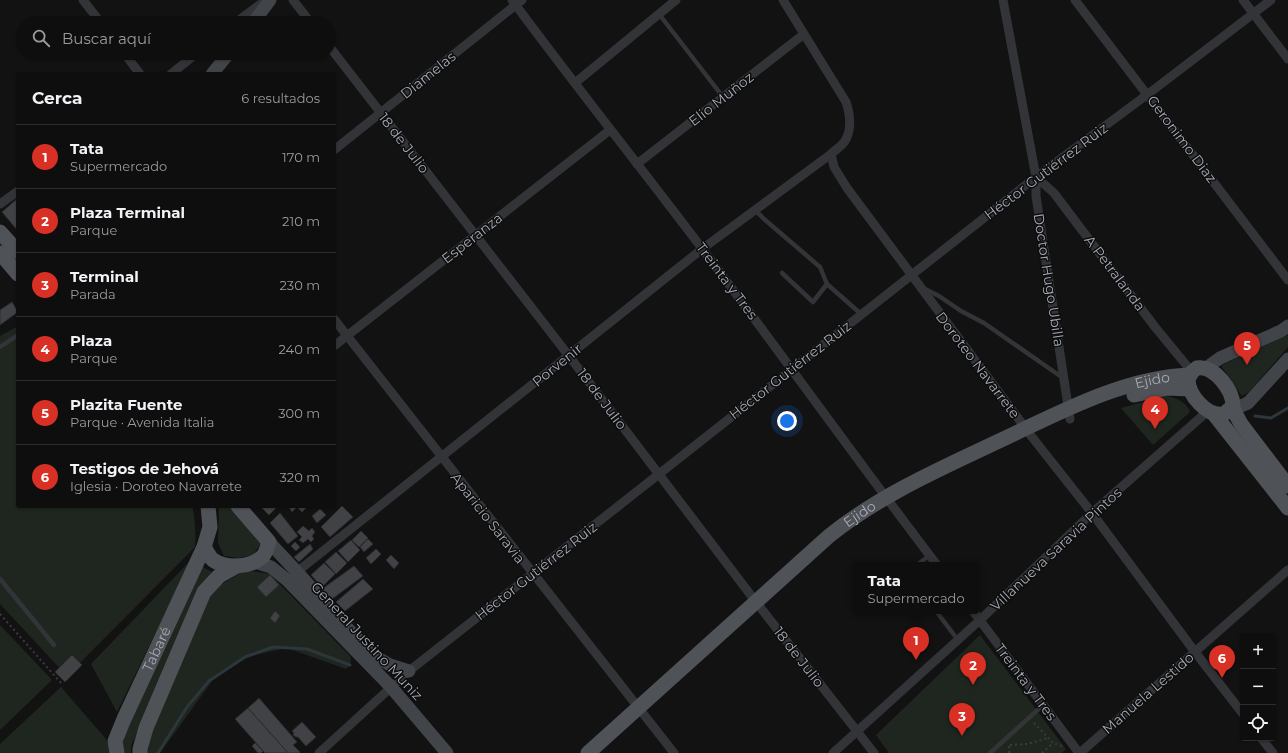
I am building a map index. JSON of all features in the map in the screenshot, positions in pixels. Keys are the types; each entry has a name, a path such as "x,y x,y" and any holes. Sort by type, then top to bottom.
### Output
{"main road":[{"path":"0,233 16,250"},
{"path":"0,253 16,272"},
{"path":"1288,486 1241,424 1232,406 1232,397 1216,374 1212,370 1194,376 1198,400 1211,412 1288,508"},
{"name":"Ejido","path":"588,753 642,712 759,606 848,532 888,501 977,462 1029,433 1069,414 1141,393 1168,388 1194,376"},
{"path":"1211,412 1224,414 1232,406"},
{"name":"Tabaré","path":"117,753 115,741 124,719 204,547 210,527 208,508"},
{"path":"204,547 212,559 224,566 237,566 254,562 263,556 269,542 240,508"},
{"name":"Tabaré","path":"140,753 146,728 204,592 220,576 237,566"},
{"name":"Ejido","path":"604,753 642,712"}],"street":[{"path":"83,0 96,16"},
{"path":"244,16 266,0"},
{"path":"258,16 270,0"},
{"path":"293,0 306,16"},
{"path":"575,83 676,0"},
{"path":"783,0 846,102 850,112 850,127 845,141 831,154"},
{"name":"Doctor Hugo Ubilla","path":"1003,0 1036,177 1036,196 1069,414"},
{"name":"Geronimo Diaz","path":"1075,0 1288,280"},
{"path":"1242,0 1288,59"},
{"name":"Héctor Gutiérrez Ruiz","path":"319,753 409,671 792,368 912,276 1036,177 1271,0"},
{"name":"Treinta y Tres","path":"517,2 610,130 792,368 888,501 935,562"},
{"name":"Diamelas","path":"336,148 517,2"},
{"name":"Elio Muñoz","path":"637,164 804,34"},
{"name":"18 de Julio","path":"336,55 569,356 759,606 874,753"},
{"path":"129,60 138,72"},
{"path":"173,72 188,60"},
{"path":"214,72 223,60"},
{"name":"Esperanza","path":"336,344 610,130"},
{"name":"Porvenir","path":"292,576 702,249 831,154"},
{"name":"Doroteo Navarrete","path":"831,154 834,166 847,188 1029,433 1092,513 1240,710"},
{"name":"A Petralanda","path":"1036,177 1054,193 1155,327 1194,376"},
{"path":"0,204 16,192"},
{"name":"Aparicio Saravia","path":"336,321 674,753"},
{"path":"1194,376 1220,358 1281,331 1288,326"},
{"path":"1232,406 1241,406 1248,403 1288,358"},
{"name":"Villanueva Saravia Pintos","path":"833,753 980,620 1092,513 1211,412"},
{"name":"General Justino Muniz","path":"269,542 292,576 448,753"},
{"name":"General Justino Muniz","path":"254,562 292,576 373,655 390,665 409,671"},
{"name":"Manuela Lestido","path":"1080,753 1288,570"},
{"name":"Treinta y Tres","path":"975,614 1080,753"},
{"path":"1263,741 1273,753"}],"lane":[{"path":"659,14 723,97"},
{"path":"755,210 820,267 827,284 861,314"},
{"path":"782,273 813,302 827,284"},
{"path":"921,288 939,296 961,311 984,323 1064,379"},
{"path":"0,347 16,336"},
{"path":"922,562 930,555"},
{"path":"0,579 54,645"},
{"path":"938,614 958,640"},
{"path":"990,753 1043,705"}],"path":[{"path":"0,614 61,683"},
{"path":"1029,717 1053,743 1042,753"},
{"path":"1005,746 1032,743 1048,738"},
{"path":"1009,753 1010,745"}],"shaded area":[{"path":"16,327 16,508 192,508 194,516 195,547 67,676 0,604 0,336"},
{"path":"1288,335 1288,347 1249,392 1242,396 1222,365"},
{"path":"1166,396 1177,399 1186,405 1190,412 1153,445 1121,408"},
{"path":"218,508 233,508 261,543 253,555 238,558 224,556 218,543"},
{"path":"191,560 117,712 91,664"},
{"path":"201,566 212,572 169,659 131,746 131,753 123,753 119,744"},
{"path":"246,570 270,574 351,657 350,665 346,669 287,648 245,657 215,677 160,753 147,753 144,749 206,601 220,585"},
{"path":"0,625 52,680 0,730"},
{"path":"980,635 1066,749 1062,753 889,753 876,735"},
{"path":"61,687 106,739 111,753 0,753 0,744"}],"building":[{"path":"16,200 16,229 2,212"},
{"path":"12,302 16,309 16,313 0,325 0,310"},
{"path":"342,506 353,517 330,537 321,527"},
{"path":"262,508 276,508 269,515"},
{"path":"289,508 296,508 292,512"},
{"path":"298,508 306,508 302,512"},
{"path":"320,509 326,515 317,523 312,516"},
{"path":"280,513 298,536 288,544 270,523"},
{"path":"303,526 309,531 312,528 315,532 312,536 314,539 311,542 308,539 303,543 299,540 302,537 297,532"},
{"path":"361,531 368,538 359,547 352,540"},
{"path":"368,539 373,544 364,552 360,547"},
{"path":"351,540 360,550 348,562 338,551"},
{"path":"295,542 300,547 296,551 291,546"},
{"path":"310,544 313,549 299,562 294,557"},
{"path":"376,549 381,554 371,564 366,558"},
{"path":"336,552 347,563 336,574 325,562"},
{"path":"391,555 399,563 394,569 386,560"},
{"path":"324,563 335,574 322,587 311,575"},
{"path":"354,566 363,576 332,599 322,589"},
{"path":"270,575 279,585 266,597 257,587"},
{"path":"363,579 373,589 345,611 336,602"},
{"path":"275,611 280,616 275,623 270,618"},
{"path":"72,655 82,665 65,682 55,672"},
{"path":"259,698 297,742 293,745 300,752 299,753 288,753 248,708"},
{"path":"248,708 288,753 265,753 235,719"},
{"path":"302,722 316,737 306,746 298,737 293,735 294,733 292,731"},
{"path":"255,743 263,751 261,753 258,753 252,746"}],"waterway":[{"path":"1255,416 1271,418 1288,408"},
{"path":"158,753 187,707 209,681 245,657 273,647 307,649 350,665"}],"place":[{"name":"Plazita Fuente","path":"1247,365"},
{"name":"Plaza","path":"1155,429"},
{"name":"Tata","path":"916,660"},
{"name":"Testigos de Jehová","path":"1222,678"},
{"name":"Plaza Terminal","path":"973,685"},
{"name":"Terminal","path":"962,736"}]}
